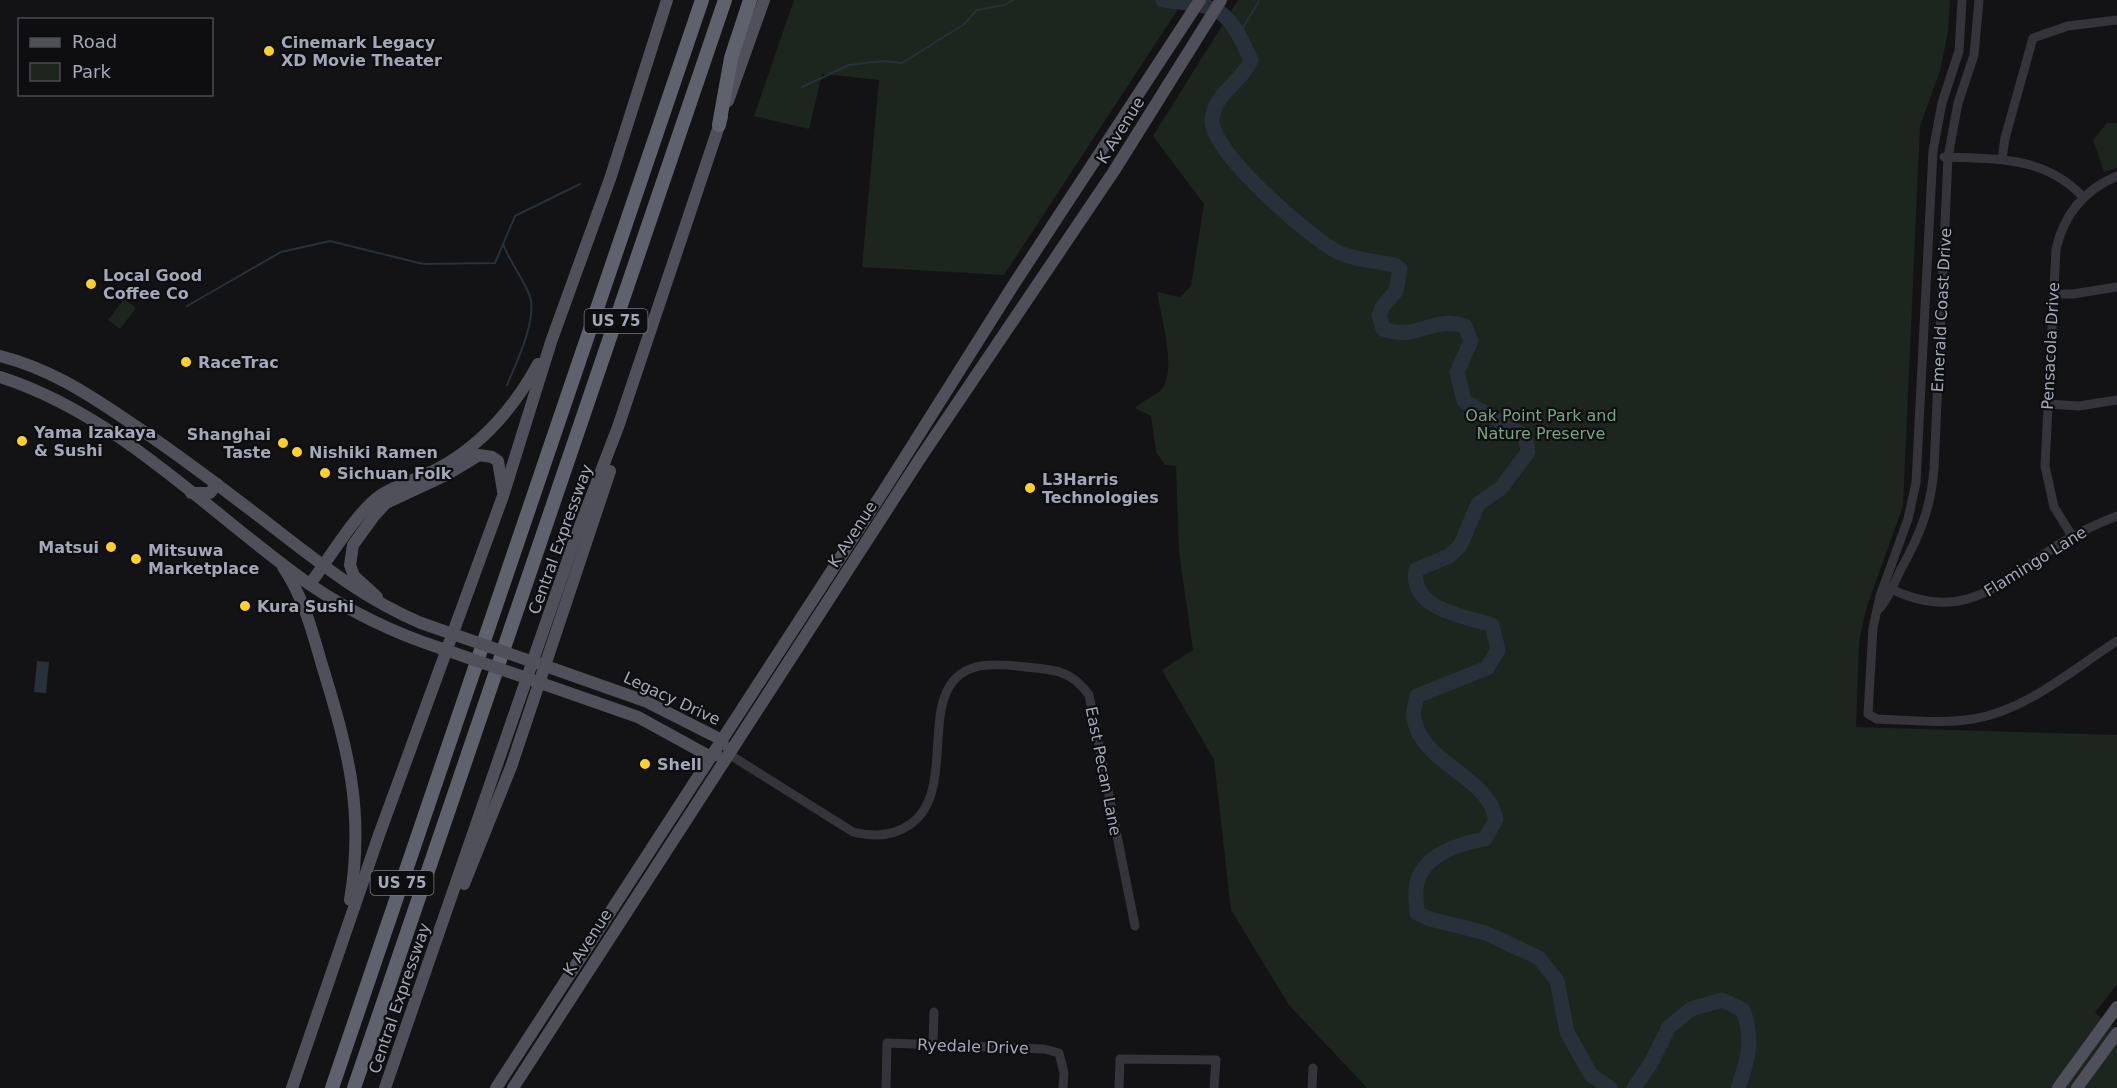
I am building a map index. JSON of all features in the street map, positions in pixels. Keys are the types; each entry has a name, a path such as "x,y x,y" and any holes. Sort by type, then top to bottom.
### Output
{"highway":[{"name":"US 75","path":"332,1088 702,0"},
{"name":"Central Expressway","path":"354,1088 725,0"},
{"path":"719,125 730,58 750,0"}],"main road":[{"path":"292,1088 464,596 503,496 551,342 610,179 667,0"},
{"name":"Central Expressway","path":"385,1088 575,539 630,391 719,125 764,0"},
{"name":"K Avenue","path":"496,1088 1200,0"},
{"name":"K Avenue","path":"513,1088 727,753 1062,250 1221,0"},
{"path":"1044,238 1062,250"},
{"path":"310,584 369,506 382,494 448,463 475,444 499,421 520,396 551,342"},
{"name":"Legacy Drive","path":"0,356 49,373 96,397 217,484 353,589 391,610 421,623 645,701 720,739 727,753"},
{"path":"959,372 974,381"},
{"name":"Legacy Drive","path":"0,377 46,394 83,414 310,584 373,621 415,640 638,717 709,756"},
{"path":"430,961 488,828 541,664 601,500 630,391"},
{"path":"83,414 96,397"},
{"path":"391,610 354,576 350,565 353,545 386,503 446,476 478,455 484,454 492,457 501,466 503,496"},
{"path":"191,493 210,493 217,484"},
{"path":"888,484 900,490"},
{"path":"278,559 298,590 305,608 344,737 353,780 356,856 343,939"},
{"path":"638,717 645,701"},
{"path":"709,756 727,753"},
{"path":"647,852 658,861"},
{"path":"586,950 598,957"},
{"path":"2058,1088 2116,1011"},
{"path":"2077,1088 2117,1033"}],"street":[{"name":"Emerald Coast Drive","path":"1888,588 1916,483 1933,156 1942,103 1959,51 1962,0"},
{"name":"Emerald Coast Drive","path":"1979,0 1974,55 1958,103 1948,157 1932,489 1924,526 1888,588 1878,611 1870,652 1868,711 1870,717 1877,719 1944,721 1995,714 2030,698 2117,641"},
{"path":"2002,159 2005,138 2033,38 2068,26 2117,20"},
{"path":"1933,156 2002,159 2032,164 2048,170 2070,184 2083,197"},
{"name":"Pensacola Drive","path":"2073,536 2054,507 2047,480 2053,294 2058,239 2069,215 2083,197 2117,176"},
{"path":"2053,294 2073,294 2117,287"},
{"path":"2048,404 2079,406 2117,400"},
{"name":"Flamingo Lane","path":"1888,588 1927,603 1968,600 1999,585 2073,536 2117,516"},
{"name":"East Pecan Lane","path":"727,753 853,832 866,836 888,835 900,832 913,823 929,803 937,769 940,718 945,696 961,675 976,666 989,665 1067,673 1079,682 1089,695 1135,926"},
{"path":"933,1045 934,1012"},
{"name":"Ryedale Drive","path":"886,1088 886,1043 1044,1049 1059,1053 1064,1073 1063,1088"},
{"path":"1119,1088 1120,1059 1216,1060 1214,1088"},
{"path":"1312,1088 1313,1068"}],"green space":[{"path":"794,0 1184,0 1004,275 862,267 879,80 822,74 809,129 754,116"},
{"name":"Oak Point Park and Nature Preserve","path":"1238,0 1950,0 1948,32 1940,71 1920,126 1903,506 1866,609 1859,643 1856,727 2117,735 2117,984 2095,1013 2117,1030 2117,1088 1367,1088 1289,1005 1231,910 1214,760 1162,670 1193,650 1179,552 1176,466 1165,465 1156,452 1151,416 1135,408 1162,389 1166,380 1167,342 1157,292 1180,297 1191,286 1204,204 1153,136"},
{"path":"2107,123 2117,123 2117,168 2104,172 2093,140"},
{"path":"124,299 136,308 120,329 108,320"}],"shaded area":[{"path":"37,661 49,662 46,693 34,692"}],"waterway":[{"path":"802,87 849,65 883,61 902,63 963,25 977,10 1004,5 1013,0"},
{"path":"1163,0 1198,5 1220,12 1235,29 1251,60 1218,102 1212,120 1216,134 1243,172 1305,229 1336,251 1357,258 1395,265 1400,269 1396,291 1383,306 1379,315 1383,329 1406,332 1443,324 1465,326 1471,341 1457,372 1464,401 1525,436 1528,452 1501,488 1478,504 1460,546 1449,556 1416,570 1416,583 1421,594 1430,602 1454,614 1492,625 1498,650 1487,668 1417,696 1414,717 1420,735 1429,748 1481,791 1496,819 1485,839 1452,848 1432,860 1424,868 1416,889 1417,913 1430,919 1486,933 1539,958 1557,981 1567,1032 1591,1075 1610,1088"},
{"path":"1239,34 1259,1"},
{"path":"187,306 281,252 330,241 423,264 495,263 515,216 580,184"},
{"path":"503,244 529,294 531,303 529,327 507,385"},
{"path":"1634,1088 1651,1063 1669,1027 1691,1009 1722,1000 1743,1010 1748,1031 1747,1059 1738,1088"}],"place":[{"name":"Cinemark Legacy XD Movie Theater","path":"269,51"},
{"name":"Local Good Coffee Co","path":"91,284"},
{"name":"RaceTrac","path":"186,362"},
{"name":"Yama Izakaya & Sushi","path":"22,441"},
{"name":"Shanghai Taste","path":"283,443"},
{"name":"Nishiki Ramen","path":"297,452"},
{"name":"Sichuan Folk","path":"325,473"},
{"name":"L3Harris Technologies","path":"1030,488"},
{"name":"Matsui","path":"111,547"},
{"name":"Mitsuwa Marketplace","path":"136,559"},
{"name":"Kura Sushi","path":"245,606"},
{"name":"Shell","path":"645,764"}]}
